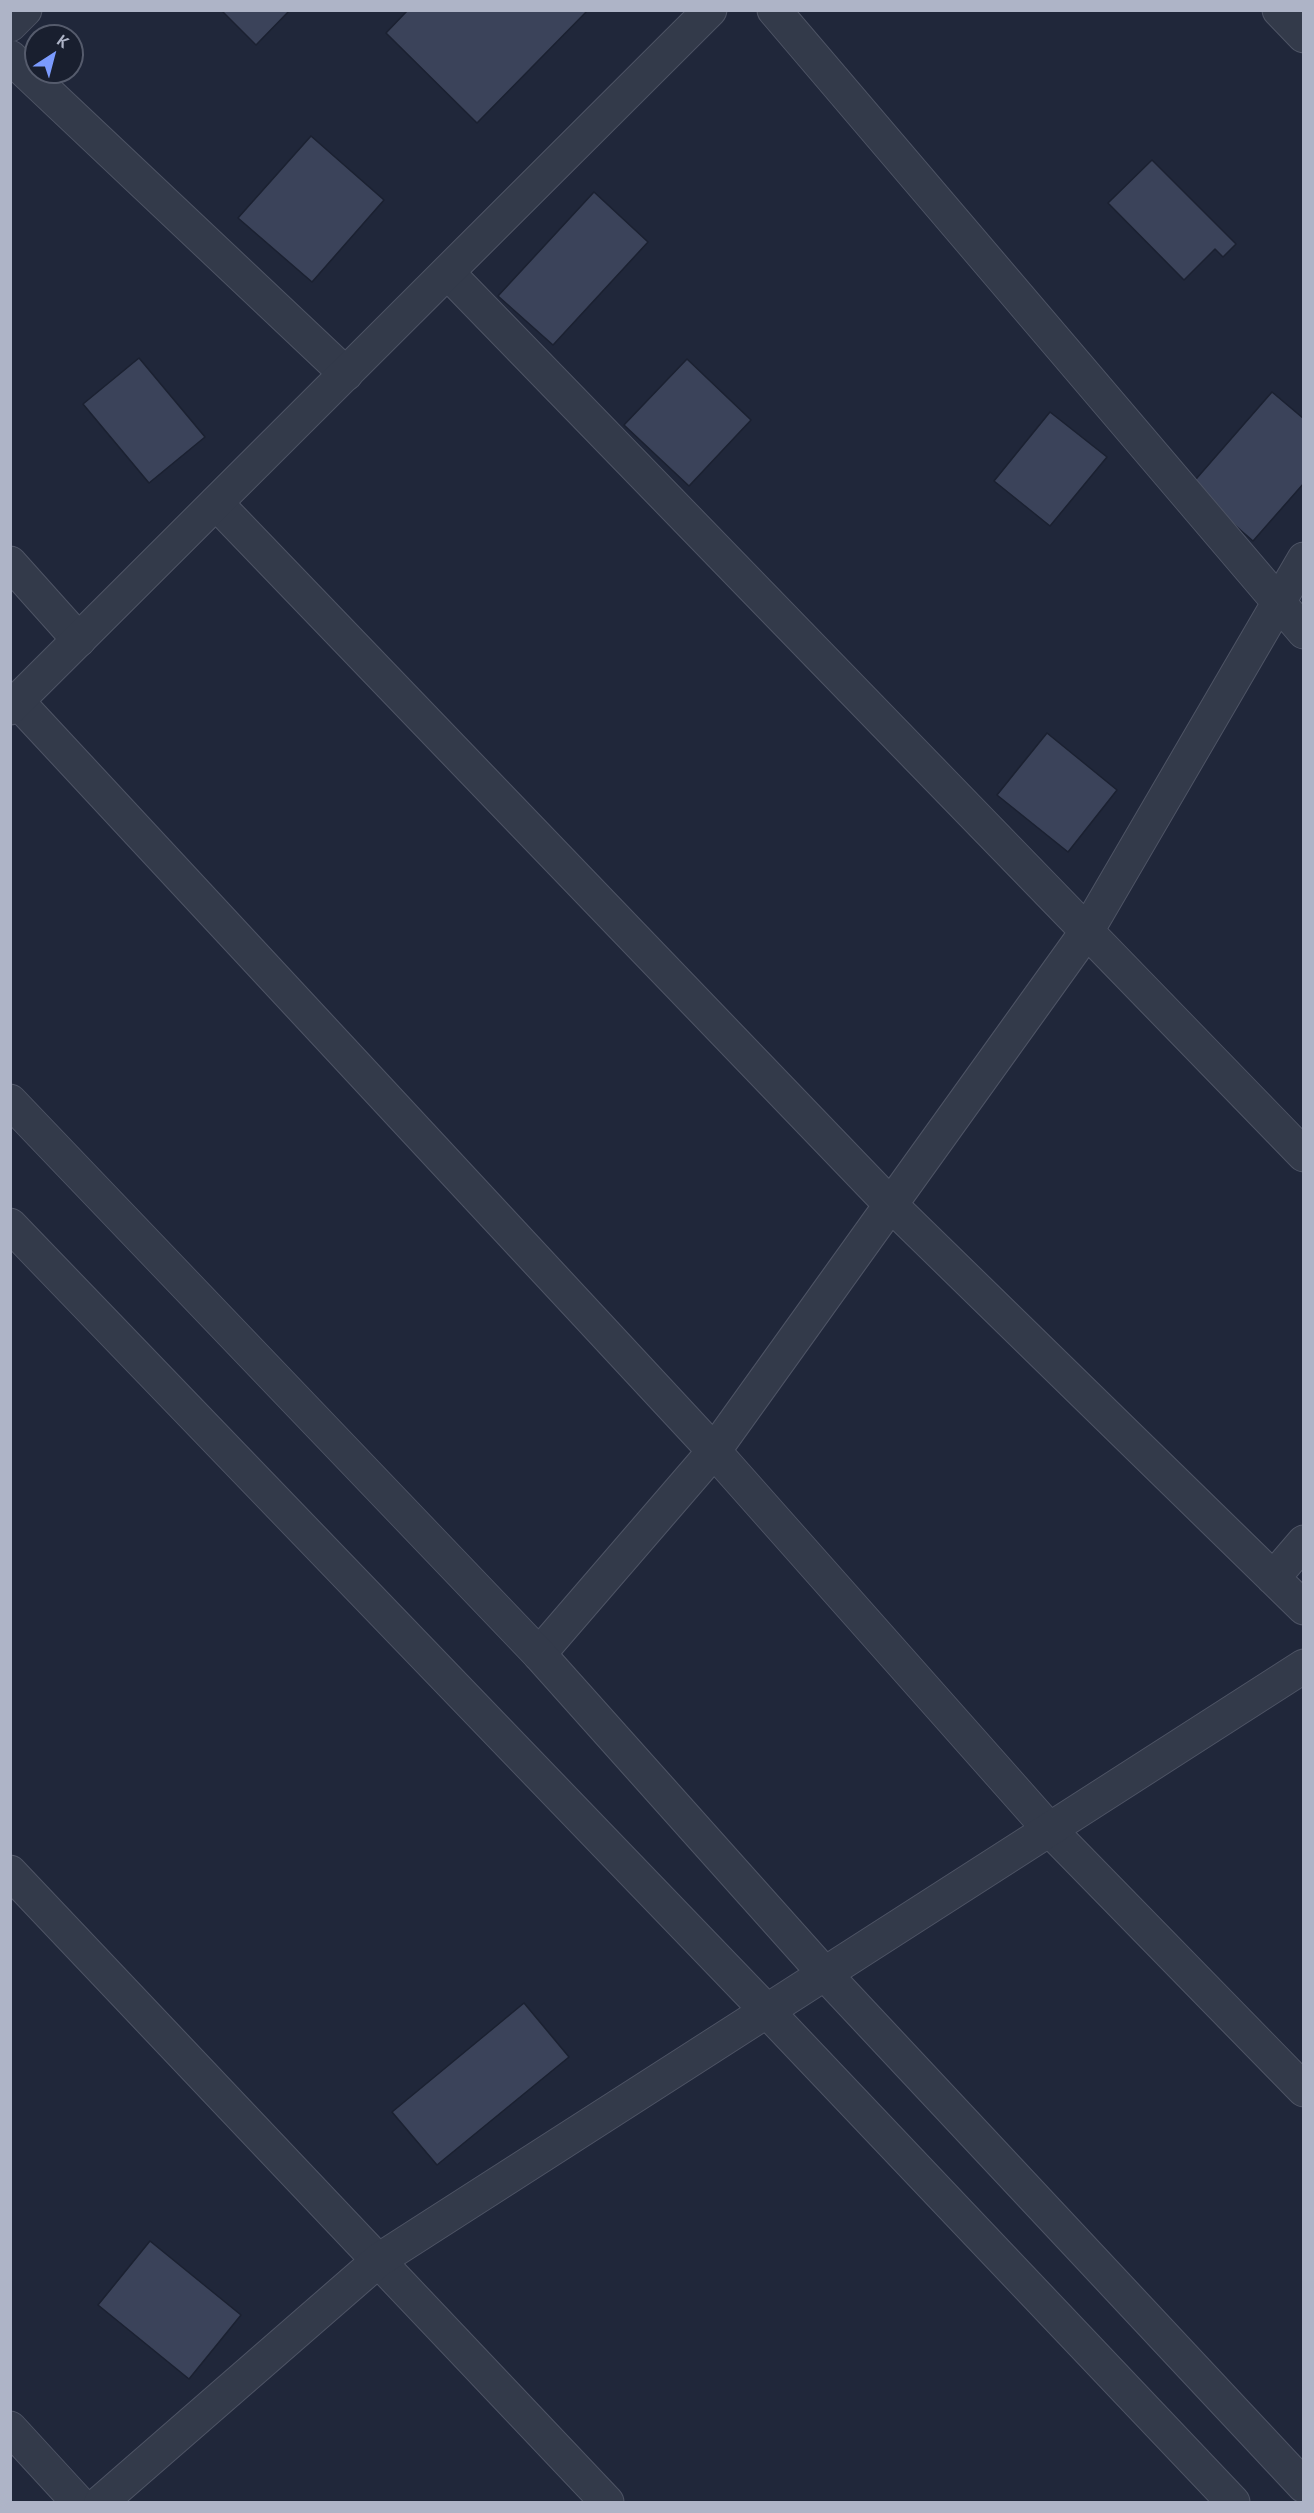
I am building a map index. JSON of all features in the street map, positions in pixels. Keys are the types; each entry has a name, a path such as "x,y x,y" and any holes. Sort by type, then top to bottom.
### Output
{"street":[{"path":"10,25 25,10"},
{"path":"710,10 14,704 714,1451 1049,1829 1304,2090"},
{"path":"774,10 1304,632"},
{"path":"1280,10 1304,36"},
{"path":"10,57 346,374"},
{"path":"448,273 1304,1155"},
{"path":"216,503 891,1205 1304,1608"},
{"path":"539,1654 714,1451 1087,931 1304,559"},
{"path":"10,563 79,640"},
{"path":"10,1101 539,1654 824,1973 1304,2486"},
{"path":"10,1225 766,2010 1233,2502"},
{"path":"1273,1578 1304,1542"},
{"path":"102,2502 379,2260 1304,1666"},
{"path":"10,1872 607,2502"},
{"path":"10,2428 78,2502"}],"building":[{"path":"221,10 290,10 256,45"},
{"path":"408,10 588,10 477,123 386,33"},
{"path":"311,136 384,200 312,282 238,218"},
{"path":"1152,160 1236,244 1223,257 1215,249 1184,280 1108,203"},
{"path":"594,192 648,242 553,345 498,296"},
{"path":"139,358 205,437 149,483 83,404"},
{"path":"687,359 751,420 689,486 624,425"},
{"path":"1272,392 1304,419 1304,483 1253,541 1190,486"},
{"path":"1050,412 1107,457 1050,526 994,481"},
{"path":"1047,733 1117,790 1068,852 997,795"},
{"path":"524,2003 569,2057 437,2165 392,2112"},
{"path":"150,2241 241,2315 189,2379 98,2305"}]}
